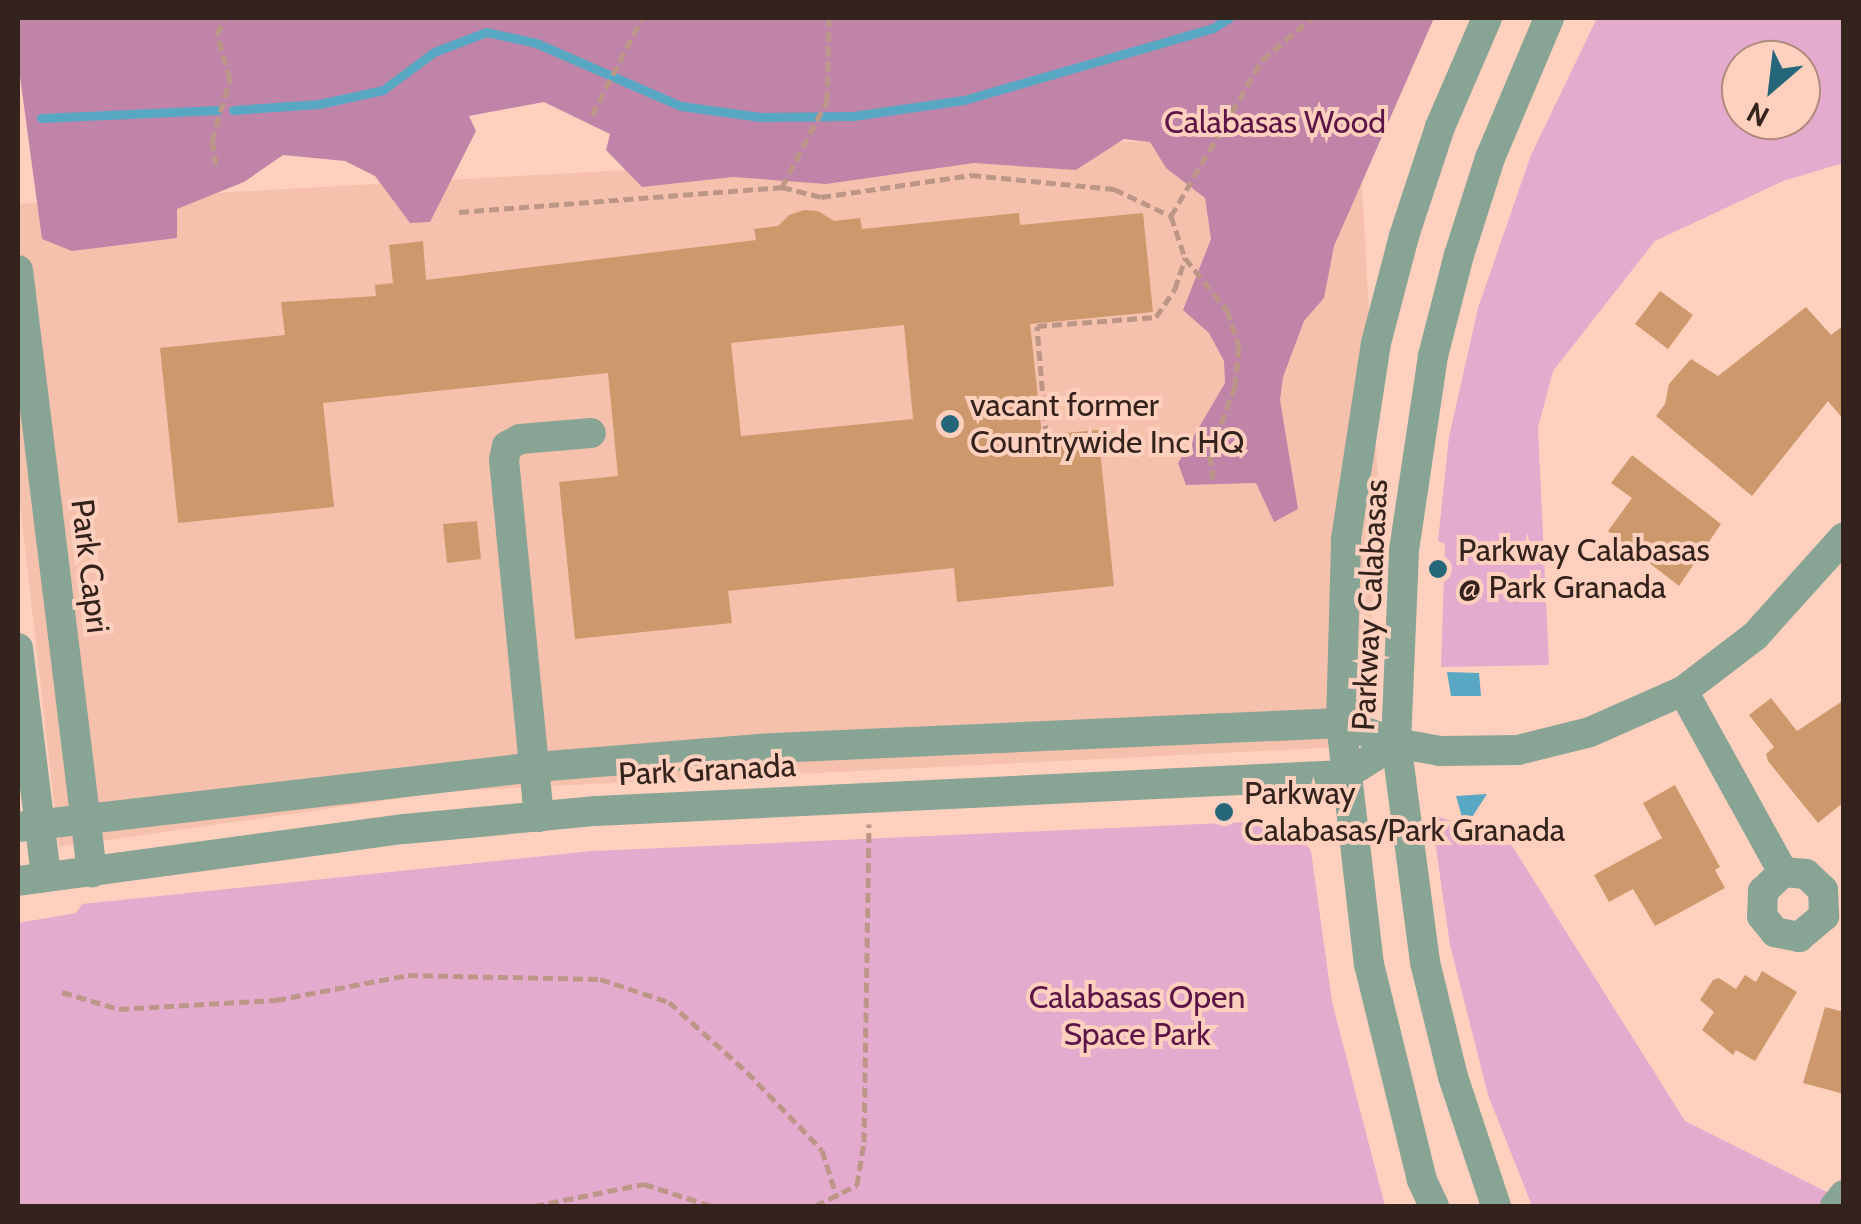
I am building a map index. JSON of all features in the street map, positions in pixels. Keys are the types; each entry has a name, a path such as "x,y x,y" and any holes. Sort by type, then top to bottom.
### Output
{"street":[{"name":"Parkway Calabasas","path":"1434,1206 1422,1180 1369,965 1342,723 1346,539 1376,343 1404,236 1440,127 1486,18"},
{"name":"Parkway Calabasas","path":"1496,1206 1454,1077 1425,962 1396,743 1404,550 1433,356 1490,158 1549,18"},
{"name":"Park Capri","path":"18,284 92,872"},
{"path":"539,817 504,460 507,446 520,439 590,433"},
{"name":"Park Granada","path":"28,826 536,766 773,748 1342,723 1396,743 1440,751 1518,750 1590,732 1683,691 1755,636 1844,537"},
{"path":"18,648 32,878"},
{"path":"1683,691 1784,872"},
{"path":"1345,776 1396,743"},
{"name":"Park Granada","path":"32,878 405,829 539,817 870,796 1345,776"},
{"path":"1835,1206 1844,1196"}],"path":[{"path":"216,165 212,142 230,80 216,34 225,18"},
{"path":"592,115 642,18"},
{"path":"782,187 827,101 829,18"},
{"path":"1171,216 1262,60 1312,18"},
{"path":"459,212 782,187 821,197 971,175 1114,189 1171,216 1186,258 1227,310 1239,346 1235,386 1210,455 1214,479"},
{"path":"1046,435 1037,326 1161,313 1186,258"},
{"path":"815,1206 857,1186 864,1142 870,796"},
{"path":"62,992 118,1010 276,1000 408,974 600,979 668,1002 747,1072 822,1150 837,1198"},
{"path":"534,1206 644,1184 712,1206"}],"shaded area":[{"path":"1359,129 1379,499 1364,746 452,791 59,847 18,486 18,204"}],"green space":[{"name":"Calabasas Wood","path":"18,18 1434,18 1334,246 1324,298 1304,321 1283,377 1280,400 1298,509 1274,522 1256,483 1186,485 1178,463 1225,383 1224,361 1209,333 1183,310 1211,239 1205,198 1166,168 1150,142 1124,139 1076,170 974,163 826,184 733,177 642,187 606,150 610,134 544,102 469,116 476,131 430,222 410,223 375,176 345,161 283,155 244,182 177,209 177,238 72,251 42,239 18,62"},
{"path":"1597,18 1843,18 1843,163 1783,181 1655,241 1553,371 1538,428 1549,665 1441,667 1445,544 1438,541 1449,437 1478,308 1531,155"},
{"path":"1431,814 1509,841 1685,1121 1843,1200 1843,1206 1532,1206 1488,1095 1450,945"},
{"name":"Calabasas Open Space Park","path":"1269,821 1296,831 1311,851 1332,1002 1385,1206 18,1206 18,923 76,913 82,904 592,851"}],"water":[{"path":"1447,672 1479,673 1481,696 1451,696"},
{"path":"1487,794 1465,828 1456,796"}],"building":[{"name":"vacant former Countrywide Inc HQ","path":"804,210 818,211 834,221 860,218 862,229 1019,213 1020,225 1143,213 1153,312 1030,324 1042,435 1098,430 1114,586 957,602 954,568 728,591 732,623 575,639 559,482 618,476 608,373 323,403 334,507 178,523 160,348 285,335 281,302 376,296 375,285 393,283 389,245 423,241 426,280 756,240 754,229 778,226 789,215","holes":["904,325 913,419 741,436 731,343"]},
{"path":"1660,291 1693,315 1668,349 1635,324"},
{"path":"1806,307 1831,335 1844,325 1844,420 1828,401 1752,496 1656,416 1665,404 1669,384 1691,359 1718,376"},
{"path":"1632,455 1721,524 1679,586 1608,531 1632,498 1611,483"},
{"path":"477,521 481,559 447,563 443,524"},
{"path":"1771,698 1797,731 1844,700 1844,802 1818,823 1768,761 1766,754 1774,747 1749,715"},
{"path":"1675,785 1720,867 1715,870 1725,888 1655,926 1633,889 1609,902 1594,875 1662,838 1643,803"},
{"path":"1762,971 1797,992 1755,1061 1736,1050 1733,1055 1702,1030 1714,1012 1700,1000 1713,980 1719,978 1736,989 1745,975 1756,982"},
{"path":"1825,1007 1844,1012 1844,1094 1803,1083"}],"waterway":[{"path":"233,110 319,104 383,90 434,52 486,32 536,43 681,106 760,117 853,116 964,100 1213,28 1229,18"},
{"path":"41,118 218,110"}],"place":[{"name":"vacant former Countrywide Inc HQ","path":"950,424"},
{"name":"Parkway Calabasas @ Park Granada","path":"1438,569"},
{"name":"Parkway Calabasas/Park Granada","path":"1224,812"}]}
